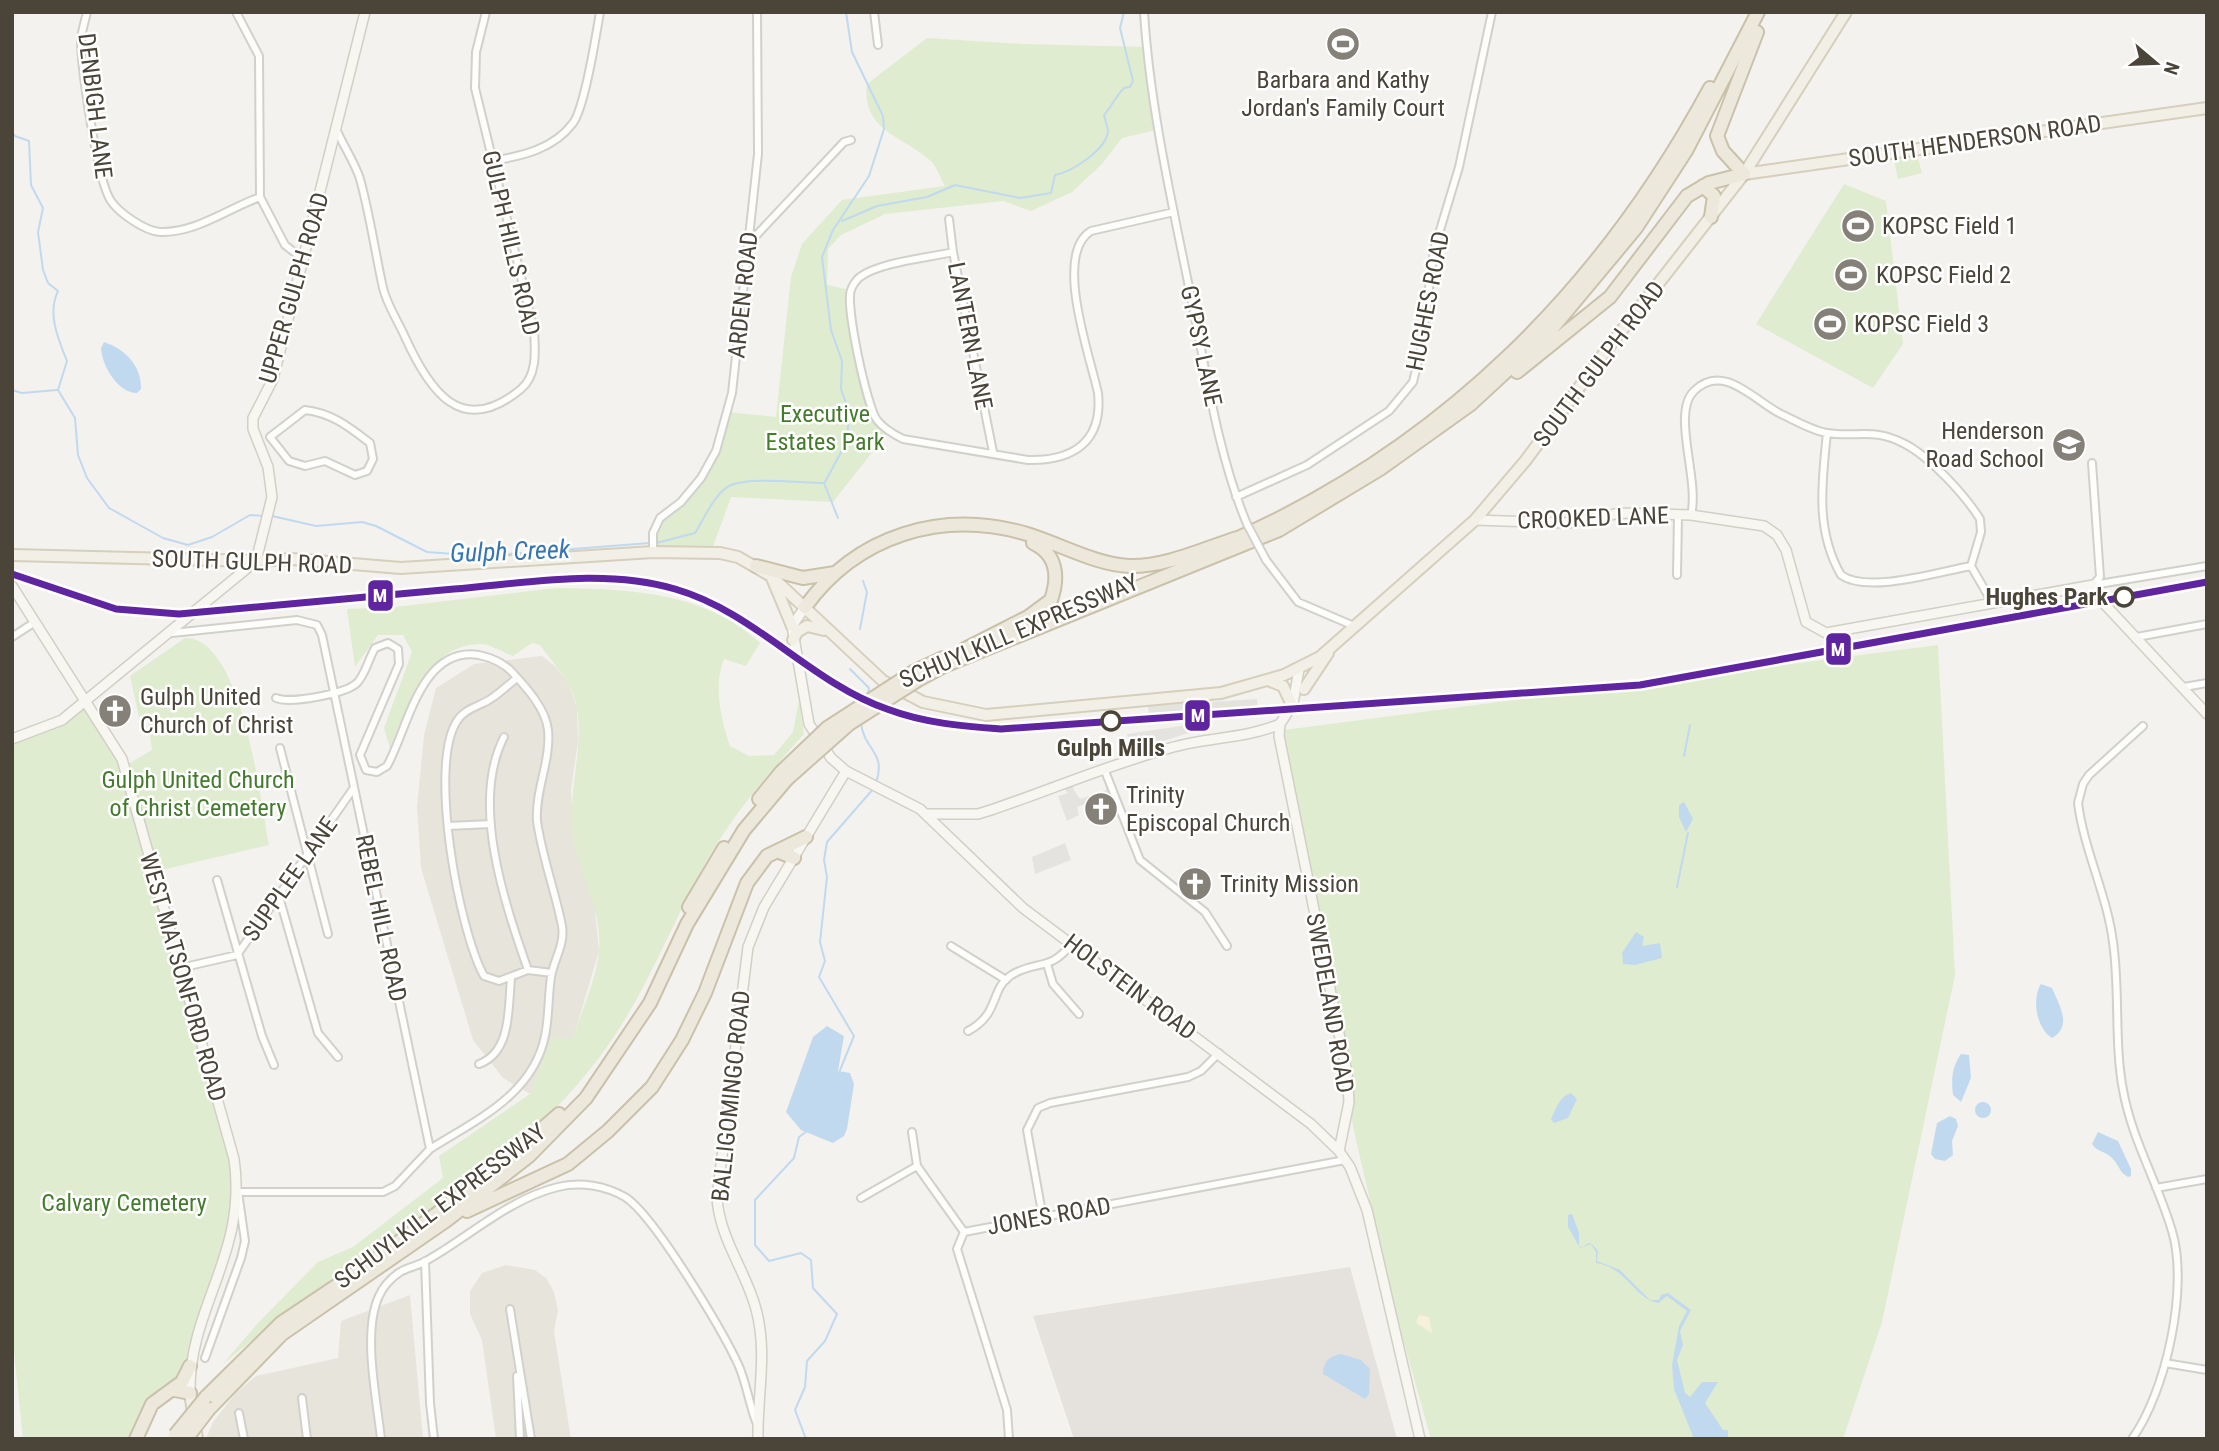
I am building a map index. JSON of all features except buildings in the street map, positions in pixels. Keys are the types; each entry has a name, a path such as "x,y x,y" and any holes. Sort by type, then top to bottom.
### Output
{"highway":[{"name":"SCHUYLKILL EXPRESSWAY","path":"178,1437 281,1323 372,1262 494,1171 566,1108 622,1036 702,881 742,820 784,776 849,723 916,676 965,649 1283,517 1402,442 1482,381 1544,324 1595,265 1661,175 1748,12"},
{"name":"SCHUYLKILL EXPRESSWAY","path":"916,676 1279,530 1380,470 1433,434 1488,391 1575,304 1636,228 1691,142 1758,12"},
{"path":"1488,391 1532,362 1601,305 1618,288 1680,204 1703,186 1744,174 1723,151 1717,136 1740,70 1766,12"},
{"path":"1703,186 1714,196 1711,217"},
{"path":"805,607 838,571 882,541 912,530 984,526 1025,534 1113,564 1132,566 1191,554 1240,537"},
{"path":"805,607 820,599 853,567 877,551 911,539 982,530 1025,540 1044,548 1052,558 1056,573 1051,600 1028,617 965,649"},
{"path":"756,566 810,579 838,571"},
{"name":"SCHUYLKILL EXPRESSWAY","path":"208,1403 282,1334 447,1220 529,1156 586,1098 650,1003 687,924 744,830 784,776"},
{"path":"447,1220 568,1164 608,1131 652,1087 682,1040 705,993 747,883 759,863 806,837"},
{"path":"777,851 794,858"},
{"path":"136,1439 152,1404 175,1390 190,1366"},
{"path":"175,1390 190,1393"}],"main road":[{"name":"SOUTH GULPH ROAD","path":"12,553 256,561 300,559 401,568 652,550 720,553 756,566 771,576 868,669 904,694 923,702 986,715 1221,693 1268,680 1299,668 1332,648 1475,520 1526,460 1608,348 1744,174 1846,12"},
{"name":"SOUTH HENDERSON ROAD","path":"1744,174 2207,108"},
{"path":"771,576 792,626"},
{"path":"793,640 797,632 807,625 832,634"},
{"path":"1304,689 1332,648"},
{"path":"1268,680 1283,686 1293,704"},
{"path":"190,1393 197,1439"}],"street":[{"name":"DENBIGH LANE","path":"87,12 81,38 99,176 111,202 131,219 157,232 183,230 260,197"},
{"path":"236,12 259,56 260,197 285,245 303,259"},
{"name":"UPPER GULPH ROAD","path":"256,561 272,497 268,467 256,440 253,418 273,379 365,12"},
{"name":"GULPH HILLS ROAD","path":"337,131 359,175 384,290 422,374 444,400 474,410 502,405 525,385 536,358 534,330 474,79 476,52 486,12"},
{"path":"492,161 523,156 550,144 575,122 589,70 600,12"},
{"name":"ARDEN ROAD","path":"652,550 653,533 660,518 681,502 701,478 716,451 732,393 758,154 757,12"},
{"path":"874,12 878,45"},
{"name":"GYPSY LANE","path":"1144,12 1146,47 1174,212 1207,378 1236,497 1266,560 1298,602 1354,626"},
{"name":"HUGHES ROAD","path":"1236,497 1307,465 1389,411 1413,382 1421,349 1434,250 1459,167 1492,12"},
{"path":"749,243 844,142 850,140"},
{"path":"953,252 875,269 858,278 850,290 850,312 869,404 888,432 920,443 993,452 1028,460 1049,460 1065,456 1089,436 1096,426 1099,403 1074,281 1075,251 1081,237 1091,231 1174,212"},
{"name":"LANTERN LANE","path":"949,219 953,252 993,452"},
{"path":"1691,515 1695,491 1684,417 1689,397 1701,386 1720,381 1734,383 1774,410 1827,433 1861,432 1883,435 1905,444 1926,458 1980,519 1981,531 1971,566 1993,604"},
{"path":"256,440 270,437 305,410 324,412 341,420 370,443 373,459 367,471 355,475 325,461 304,466 289,461 270,437"},
{"path":"1827,433 1820,497 1823,526 1841,575 1854,582 1872,583 1971,566"},
{"path":"2092,463 2099,577 2093,585"},
{"name":"CROOKED LANE","path":"1475,520 1568,523 1620,513 1691,515 1755,523 1777,536 1786,550 1802,615 1818,631 1834,633 2093,585"},
{"path":"1677,575 1678,515"},
{"path":"12,738 54,725 172,633 256,561"},
{"path":"2093,585 2207,566"},
{"path":"2093,585 2096,595 2184,687 2207,715"},
{"name":"WEST MATSONFORD ROAD","path":"12,586 122,758 231,1149 238,1192 233,1234 190,1366 190,1393"},
{"path":"805,607 792,626 809,724 831,758 846,771 927,814 978,814 1198,740 1255,733 1281,723 1304,689 1304,677 1299,668"},
{"name":"REBEL HILL ROAD","path":"172,633 297,620 317,625 326,645 333,693 430,1149"},
{"path":"12,637 35,622"},
{"path":"2137,637 2207,624"},
{"path":"205,1358 242,1258 245,1241 238,1192 383,1192 395,1186 430,1149 505,1101 523,1084 538,1059 545,1036 552,973 561,948 562,929 539,837 536,804 548,750 548,728 538,704 507,667 490,657 473,655 448,660 422,685 390,761 382,771 373,772 362,766 360,755 399,664 398,649 388,643 375,648 357,683 333,693 285,702 276,698"},
{"path":"1293,704 1299,668"},
{"path":"517,678 492,698 465,711 456,722 449,746 448,826 458,897 475,960 484,976 499,981 511,979 528,970 552,973"},
{"path":"2184,687 2207,683"},
{"name":"SWEDELAND ROAD","path":"1281,723 1280,745 1348,1080 1342,1156"},
{"path":"2132,1439 2151,1409 2165,1363 2177,1295 2178,1261 2172,1230 2133,1128 2123,1091 2113,941 2078,803 2083,784 2090,775 2143,726"},
{"path":"1255,733 1280,745"},
{"path":"504,737 495,755 491,824 513,925 528,970"},
{"path":"280,748 305,855 328,934"},
{"name":"BALLIGOMINGO ROAD","path":"758,1439 764,1358 759,1320 752,1296 723,1229 718,1209 718,1187 748,947 764,907 846,771"},
{"path":"1105,771 1140,860 1205,912 1227,946"},
{"name":"SUPPLEE LANE","path":"180,968 237,955 353,789"},
{"name":"HOLSTEIN ROAD","path":"927,814 1020,905 1311,1124 1342,1156"},
{"path":"448,826 491,824"},
{"path":"217,880 266,1051 274,1065"},
{"path":"278,893 318,1033 338,1057"},
{"path":"968,1031 988,1017 1006,980 1021,971 1057,961 1072,943"},
{"path":"951,946 1006,980"},
{"path":"1047,964 1053,984 1079,1014"},
{"path":"479,1064 486,1061 506,1032 511,979"},
{"path":"1043,1218 1027,1130 1038,1108 1050,1103 1188,1077 1201,1071 1219,1053"},
{"path":"912,1132 917,1166 964,1232"},
{"path":"1342,1156 1367,1210 1420,1439"},
{"name":"JONES ROAD","path":"1009,1439 1007,1410 957,1249 964,1232 1342,1156"},
{"path":"861,1198 917,1166"},
{"path":"2156,1188 2207,1179"},
{"path":"381,1439 372,1323 375,1307 390,1281 400,1272 425,1261 502,1212 559,1186 586,1185 607,1189 626,1198 642,1212 658,1233 728,1344 745,1381 758,1426"},
{"path":"425,1261 429,1403 435,1439"},
{"path":"510,1309 531,1439"},
{"path":"516,1353 520,1439"},
{"path":"2165,1363 2207,1370"},
{"path":"302,1398 307,1439"},
{"path":"239,1413 244,1439"},
{"path":"519,1430 530,1429"}],"shaded area":[{"path":"542,656 556,667 568,683 577,708 578,742 571,789 574,838 594,901 599,951 573,1039 552,1038 530,1094 503,1078 473,1040 421,868 417,807 424,735 436,688 474,664"},
{"path":"1257,699 1258,710 1149,717 1148,706"},
{"path":"1201,723 1201,729 1132,751 1127,734"},
{"path":"1074,785 1073,789 1080,799 1105,791 1108,786 1115,809 1110,811 1105,797 1077,807 1079,815 1067,821 1058,796 1068,793 1064,789"},
{"path":"1065,843 1071,860 1035,874 1032,857"},
{"path":"506,1265 535,1270 546,1278 554,1292 558,1310 554,1331 571,1439 496,1439 482,1340 470,1314 470,1291 482,1273"},
{"path":"1350,1267 1397,1439 1074,1439 1033,1316"},
{"path":"410,1295 423,1439 206,1439 213,1422 236,1393 256,1376 338,1358 341,1321"}],"green space":[{"name":"Barbara and Kathy Jordan's Family Court","path":"1356,37 1357,49 1330,52 1329,40"},
{"name":"Executive Estates Park","path":"927,38 1146,47 1160,129 1122,138 1102,164 1072,192 1031,211 1003,201 885,214 841,235 828,249 827,285 850,290 850,312 869,404 888,432 833,502 731,497 711,552 652,547 660,518 694,484 710,457 727,412 776,417 791,277 802,244 842,200 945,186 932,162 878,123 867,100 867,84"},
{"path":"1917,155 1922,173 1898,179 1894,161"},
{"path":"1844,184 1886,201 1903,344 1873,388 1756,324"},
{"path":"556,588 664,596 690,603 738,626 760,643 746,666 724,659 719,692 730,746 749,756 774,755 793,732 799,700 804,734 762,782 724,832 702,869 628,1014 598,1059 558,1105 515,1147 468,1185 318,1291 222,1365 257,1324 318,1262 353,1247 443,1178 439,1156 530,1094 552,1038 573,1038 595,972 599,936 594,907 573,837 572,804 579,724 575,700 567,683 540,645 532,643 513,656 482,644 463,647 447,654 422,680 390,748 384,728 412,652 403,635 378,635 355,667 347,609 395,607"},
{"name":"Gulph United Church of Christ Cemetery","path":"185,638 205,645 221,664 235,692 254,761 269,845 157,871 128,764 152,750 147,715 139,717 130,676"},
{"path":"1938,645 1955,975 1882,1322 1843,1439 1431,1439 1397,1318 1354,1131 1284,730"},
{"name":"Calvary Cemetery","path":"86,701 115,744 193,1014 238,1192 190,1366 126,1439 23,1439 12,1332 12,739 40,731"}],"sand":[{"path":"1419,1315 1429,1317 1432,1333 1416,1323"}],"water":[{"path":"104,342 119,349 135,366 141,381 141,389 137,393 130,392 112,377 102,355"},
{"path":"1684,802 1693,819 1686,832 1679,817 1679,805"},
{"path":"1636,932 1644,937 1642,946 1660,943 1662,958 1635,965 1623,964 1622,953"},
{"path":"2041,984 2052,988 2061,1008 2062,1028 2052,1038 2043,1028 2037,1013 2036,998"},
{"path":"827,1026 844,1036 838,1071 850,1073 854,1084 847,1129 844,1136 833,1143 801,1130 786,1112 813,1037"},
{"path":"1961,1054 1969,1055 1971,1078 1961,1102 1953,1095 1952,1084 1954,1068"},
{"path":"1571,1093 1577,1099 1568,1118 1554,1123 1551,1119 1558,1104"},
{"path":"1983,1102 1989,1104 1989,1116 1983,1118 1977,1116 1975,1110 1977,1104"},
{"path":"1950,1116 1956,1119 1958,1126 1952,1141 1953,1155 1945,1161 1935,1159 1931,1154 1937,1123"},
{"path":"2098,1132 2118,1141 2131,1169 2131,1176 2125,1175 2110,1156 2092,1144"},
{"path":"1572,1214 1579,1233 1579,1246 1589,1243 1592,1244 1598,1251 1597,1261 1620,1270 1650,1300 1615,1270 1596,1263 1596,1252 1591,1244 1580,1248 1568,1227 1568,1215"},
{"path":"1668,1293 1691,1310 1680,1331 1683,1345 1677,1360 1685,1393 1690,1397 1702,1382 1718,1382 1705,1403 1723,1430 1728,1430 1728,1439 1694,1439 1674,1389 1672,1365 1679,1326 1687,1311 1667,1296 1658,1303 1650,1300 1659,1300 1661,1295"},
{"path":"1341,1354 1361,1360 1370,1369 1369,1394 1365,1399 1323,1374 1328,1360"}],"waterway":[{"path":"825,482 847,441 849,412 841,389 842,361 831,330 822,257 833,230 869,176 884,129 883,116 852,52 846,12"},
{"path":"842,221 877,206 927,197 955,185 1020,198 1051,193 1055,175 1078,165 1101,146 1108,132 1104,115 1121,91 1130,87 1133,81 1120,28 1124,12"},
{"name":"Gulph Creek","path":"12,132 15,136 29,141 31,185 43,208 38,232 43,270 48,283 58,291 54,317 57,335 67,361 58,390 75,418 78,455 87,478 109,508 163,538 188,545 212,537 250,515 263,516"},
{"path":"12,390 22,393 57,390"},
{"name":"Gulph Creek","path":"656,543 695,533 720,493 725,488 740,483 824,483 838,518"},
{"name":"Gulph Creek","path":"272,516 316,526 362,522 376,526 427,552 481,556 650,543"},
{"name":"Gulph Creek","path":"860,629 867,592 863,581"},
{"name":"Gulph Creek","path":"850,669 869,688 868,695"},
{"name":"Gulph Creek","path":"861,722 866,739 879,764 876,783"},
{"path":"1684,756 1690,725"},
{"name":"Gulph Creek","path":"838,1075 854,1036 819,977 825,961 820,942 827,877 824,860 827,842 874,788"},
{"path":"1677,887 1688,833"},
{"name":"Gulph Creek","path":"806,1439 795,1410 805,1387 807,1361 825,1341 837,1314 813,1288 811,1260 801,1253 769,1261 755,1245 755,1200 794,1158 799,1137 807,1131"}],"transit line":[{"name":"M","path":"12,574 116,609 179,614 565,579 621,579 648,583 675,589 731,614 833,682 887,709 929,721 1001,729 1640,685 2207,582"}],"place":[{"name":"Barbara and Kathy Jordan's Family Court","path":"1343,44"},
{"name":"KOPSC Field 1","path":"1858,226"},
{"name":"KOPSC Field 2","path":"1851,275"},
{"name":"KOPSC Field 3","path":"1830,324"},
{"name":"Henderson Road School","path":"2069,445"},
{"name":"Hughes Park","path":"2124,597"},
{"name":"Gulph United Church of Christ","path":"115,711"},
{"name":"Gulph Mills","path":"1111,721"},
{"name":"Trinity Episcopal Church","path":"1101,809"},
{"name":"Trinity Mission","path":"1195,884"}]}
